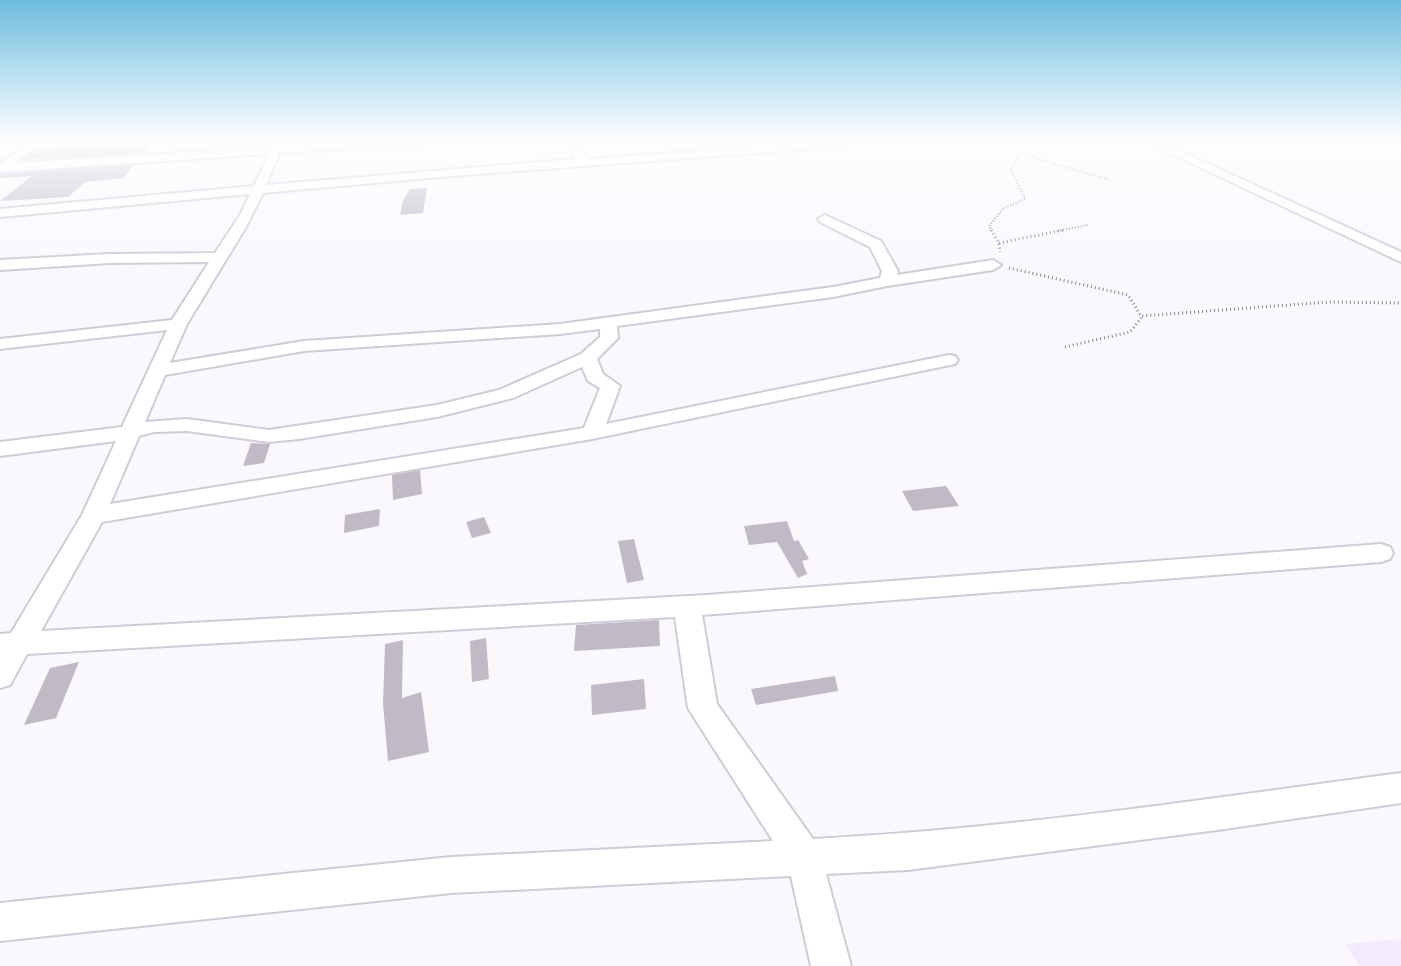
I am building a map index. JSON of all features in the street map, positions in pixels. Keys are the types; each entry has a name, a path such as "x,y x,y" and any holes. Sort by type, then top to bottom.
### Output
{"street":[{"path":"0,676 9,644 94,514 178,324 231,239 241,228 263,183"},
{"path":"0,213 340,183"},
{"path":"1240,183 1401,258"},
{"path":"825,219 876,244 890,271 887,281"},
{"path":"0,265 52,260 152,257 221,258"},
{"path":"159,370 304,346 560,329 833,292 887,281 993,265"},
{"path":"0,449 128,433 153,426 187,425 269,436 436,411 506,394 587,358 609,338 608,322"},
{"path":"0,344 178,324"},
{"path":"587,358 596,377 610,386 592,433"},
{"path":"94,514 592,433 949,360"},
{"path":"9,644 234,628 687,606 1381,553"},
{"path":"687,606 703,708 804,856 831,966"},
{"path":"0,922 451,875 920,850 1225,813 1401,788"}],"path":[{"path":"1017,183 1024,199 1004,208 989,226 999,243 1001,252 993,265 1051,276 1128,296 1142,316"},
{"path":"999,243 1088,225"},
{"path":"1065,347 1130,332 1142,316 1329,302 1401,303"}],"shaded area":[{"path":"1401,939 1401,966 1359,966 1345,944"}],"building":[{"path":"23,183 84,183 68,197 0,201"},
{"path":"427,188 423,213 400,215 403,201 410,189"},
{"path":"251,443 270,444 264,463 243,466"},
{"path":"420,470 422,494 393,500 392,475"},
{"path":"946,486 959,506 913,511 902,491"},
{"path":"380,509 379,526 344,533 345,515"},
{"path":"484,517 491,533 472,538 466,522"},
{"path":"787,521 794,541 798,540 809,559 802,561 807,574 798,578 777,542 749,545 744,526"},
{"path":"634,539 644,580 627,583 618,541"},
{"path":"659,620 660,646 574,651 576,625"},
{"path":"486,638 489,679 472,682 470,641"},
{"path":"403,640 402,698 421,692 429,752 388,761 383,704 385,644"},
{"path":"79,662 56,718 24,725 50,668"},
{"path":"835,676 838,691 756,705 751,689"},
{"path":"644,679 646,709 592,715 591,685"}]}
